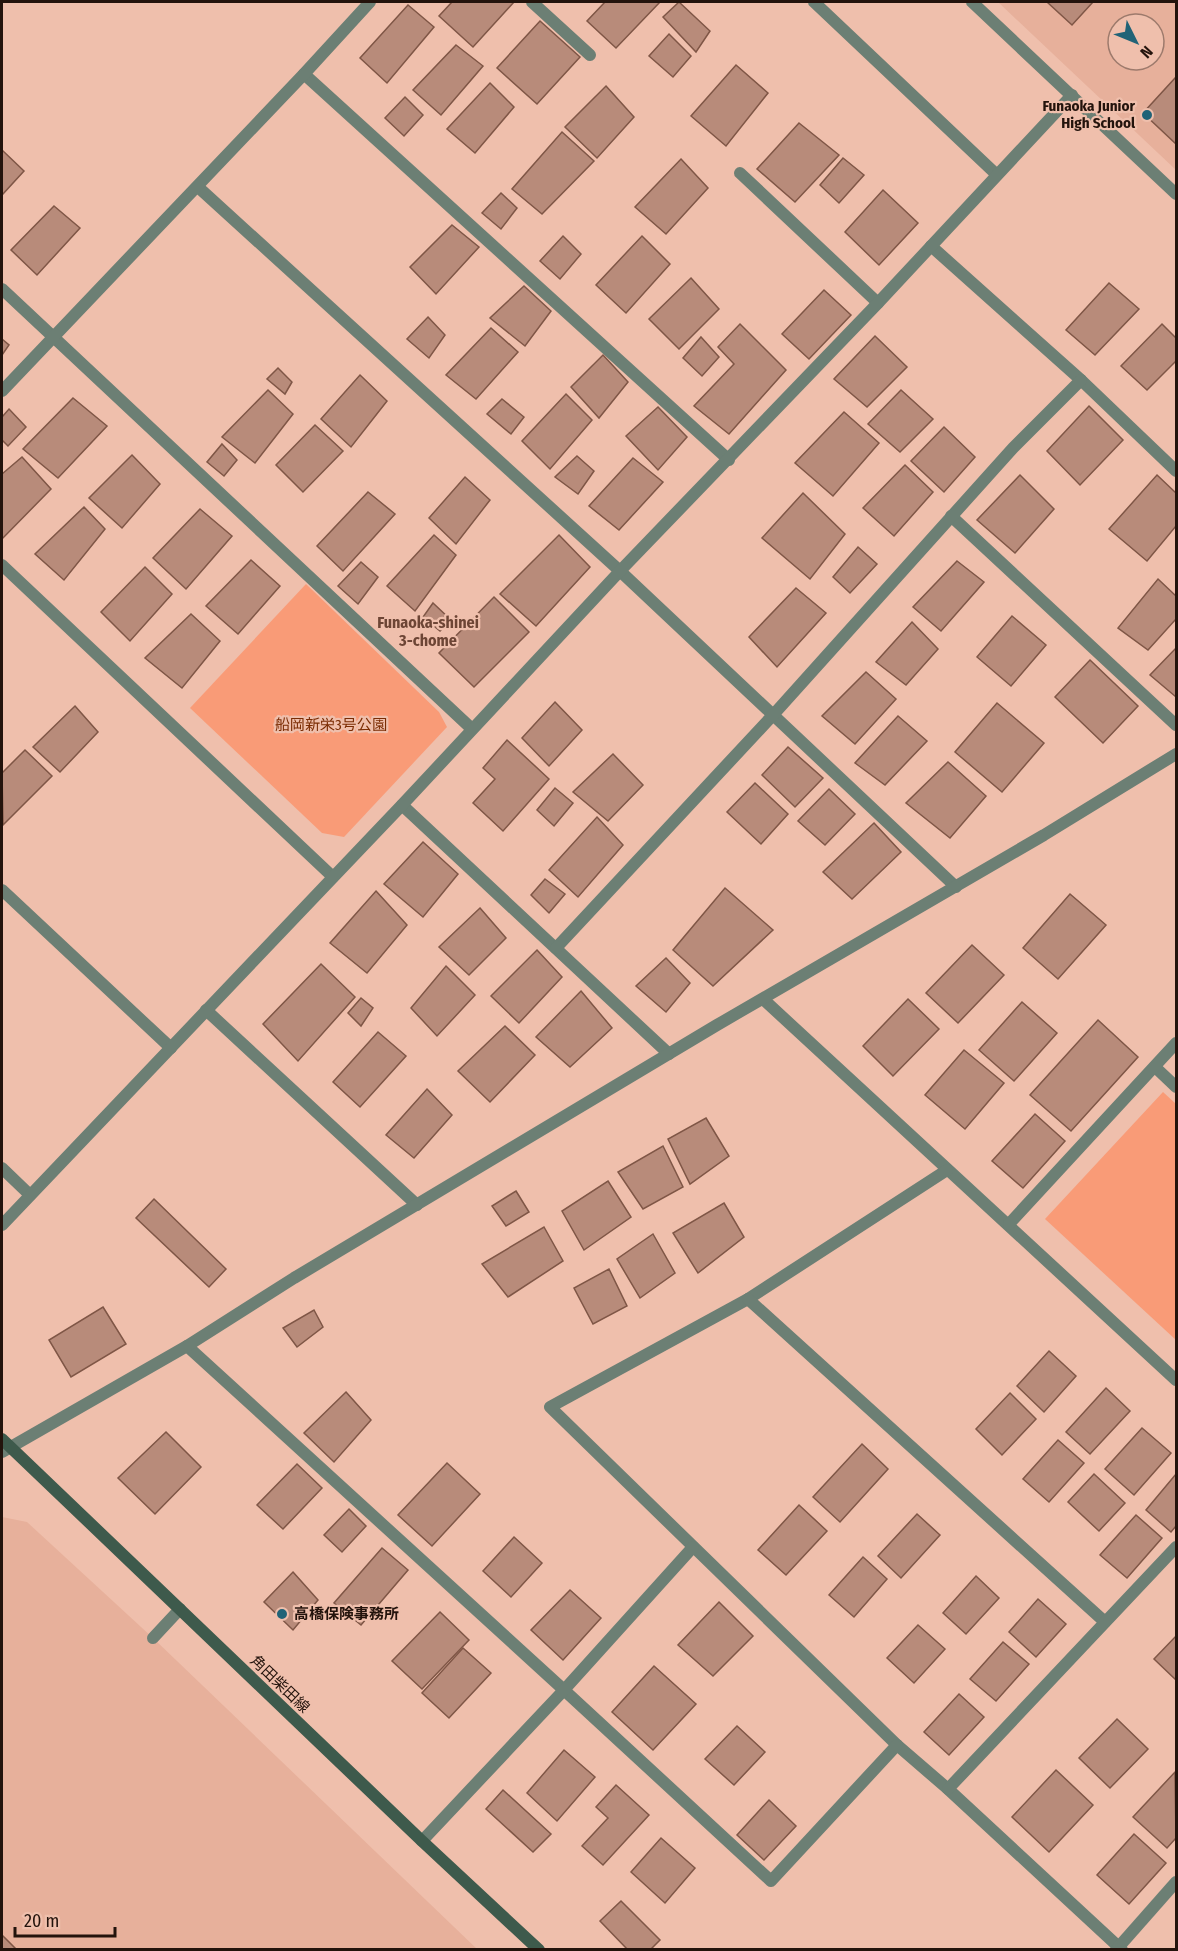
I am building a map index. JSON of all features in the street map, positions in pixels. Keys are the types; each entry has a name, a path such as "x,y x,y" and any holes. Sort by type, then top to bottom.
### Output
{"main road":[{"name":"角田柴田線","path":"4,1446 180,1609 539,1950"}],"street":[{"path":"2,391 198,187 370,2"},
{"path":"532,2 590,55"},
{"path":"814,2 997,174"},
{"path":"972,2 1176,194"},
{"path":"304,74 729,460"},
{"path":"2,1224 402,805 620,571 878,303 1072,95"},
{"path":"740,173 878,303"},
{"path":"198,187 620,571 956,887"},
{"path":"931,246 1081,381 1176,471"},
{"path":"2,289 472,729"},
{"path":"556,948 774,714 1013,448 1081,381"},
{"path":"951,516 1176,725"},
{"path":"2,565 333,877"},
{"path":"4,1446 187,1346 294,1278 669,1054 956,887 1176,754"},
{"path":"402,805 669,1054"},
{"path":"2,890 171,1048"},
{"path":"763,999 1176,1380"},
{"path":"206,1010 417,1205"},
{"path":"1009,1224 1176,1043"},
{"path":"1155,1067 1176,1087"},
{"path":"2,1168 30,1195"},
{"path":"947,1170 748,1299 550,1407 897,1745 948,1789 1118,1948 1176,1882"},
{"path":"748,1299 1106,1622"},
{"path":"187,1346 771,1881 897,1745"},
{"path":"422,1841 564,1690 693,1547"},
{"path":"948,1789 1176,1547"},
{"path":"153,1638 180,1609"}],"shaded area":[{"name":"Funaoka Junior High School","path":"998,2 1176,2 1176,170"},
{"path":"2,1517 27,1522 153,1638 477,1949 2,1949"}],"green space":[{"name":"船岡新栄3号公園","path":"306,584 439,712 447,727 344,837 322,833 190,708"},
{"path":"1163,1092 1176,1104 1176,1340 1045,1219"}],"building":[{"path":"452,2 514,2 473,47 439,16"},
{"path":"605,2 660,2 616,48 587,21"},
{"path":"679,2 710,31 696,52 663,17"},
{"path":"1047,2 1093,2 1072,25"},
{"path":"408,5 434,27 387,83 360,58"},
{"path":"540,21 580,57 537,104 497,68"},
{"path":"669,34 691,56 673,77 649,56"},
{"path":"456,45 483,66 441,115 413,90"},
{"path":"736,65 768,93 726,146 691,116"},
{"path":"1176,77 1176,144 1143,113"},
{"path":"490,83 514,107 475,153 447,129"},
{"path":"606,86 634,117 597,158 565,127"},
{"path":"405,97 423,115 404,136 385,118"},
{"path":"799,123 839,155 795,202 757,169"},
{"path":"562,132 594,161 542,214 512,189"},
{"path":"2,150 24,171 2,195"},
{"path":"843,158 864,175 839,203 820,185"},
{"path":"681,159 708,188 666,234 635,207"},
{"path":"883,190 918,223 879,265 845,232"},
{"path":"501,193 517,208 501,229 482,213"},
{"path":"54,206 80,228 37,275 11,250"},
{"path":"452,225 479,247 436,294 410,267"},
{"path":"563,236 581,254 560,279 540,261"},
{"path":"642,236 670,264 626,313 596,285"},
{"path":"691,278 719,309 679,349 649,319"},
{"path":"1109,283 1139,309 1095,355 1066,330"},
{"path":"524,286 551,311 525,346 490,318"},
{"path":"824,290 851,315 809,359 782,334"},
{"path":"428,317 445,335 429,358 407,339"},
{"path":"740,324 786,370 729,434 694,406 734,364 718,347"},
{"path":"1162,324 1176,338 1176,361 1147,390 1121,366"},
{"path":"491,328 518,352 476,399 446,375"},
{"path":"875,336 907,367 867,407 834,379"},
{"path":"701,337 719,357 702,376 683,358"},
{"path":"2,339 9,345 2,355"},
{"path":"603,355 628,382 599,418 571,387"},
{"path":"278,368 292,382 285,394 267,379"},
{"path":"360,375 387,401 351,447 321,419"},
{"path":"268,390 293,414 255,463 222,437"},
{"path":"901,390 933,419 900,452 868,424"},
{"path":"566,394 592,420 550,469 522,441"},
{"path":"73,398 107,426 58,478 23,449"},
{"path":"502,399 524,417 511,434 487,414"},
{"path":"1089,406 1123,440 1080,485 1047,451"},
{"path":"658,407 687,437 658,470 626,436"},
{"path":"9,409 26,427 8,446 2,440 2,417"},
{"path":"844,412 879,443 833,496 795,463"},
{"path":"315,425 343,451 303,492 276,465"},
{"path":"944,427 975,457 944,492 911,461"},
{"path":"222,444 237,460 224,476 207,462"},
{"path":"132,455 160,484 122,528 89,498"},
{"path":"577,456 594,471 578,494 555,477"},
{"path":"22,457 51,489 2,539 2,474"},
{"path":"633,458 663,482 619,530 589,506"},
{"path":"905,465 933,492 894,536 863,508"},
{"path":"1020,475 1054,509 1015,553 977,520"},
{"path":"1157,475 1176,493 1176,526 1147,561 1109,529"},
{"path":"465,477 490,500 456,544 429,518"},
{"path":"368,492 395,514 343,571 317,546"},
{"path":"803,493 845,534 810,579 762,538"},
{"path":"84,507 105,529 64,580 35,554"},
{"path":"200,509 232,536 186,589 153,558"},
{"path":"434,535 456,555 415,611 387,586"},
{"path":"559,535 590,567 536,626 500,594"},
{"path":"858,547 877,564 850,593 833,577"},
{"path":"251,560 280,586 238,634 206,606"},
{"path":"957,561 984,582 941,631 913,607"},
{"path":"361,562 378,577 358,604 338,586"},
{"path":"145,567 172,594 130,641 101,612"},
{"path":"1158,579 1176,596 1176,619 1148,650 1118,628"},
{"path":"796,588 826,613 777,667 749,637"},
{"path":"494,597 529,632 474,687 439,653"},
{"path":"433,603 451,620 440,631 423,617"},
{"path":"191,614 220,641 182,688 145,658"},
{"path":"1012,616 1046,645 1011,686 977,657"},
{"path":"912,622 938,649 906,685 876,662"},
{"path":"1176,648 1176,697 1150,675"},
{"path":"1090,660 1138,706 1103,743 1055,697"},
{"path":"866,672 896,699 855,744 822,716"},
{"path":"555,702 582,730 549,766 522,738"},
{"path":"997,703 1044,743 1002,792 955,752"},
{"path":"75,706 98,732 60,772 33,747"},
{"path":"898,716 927,741 885,785 855,763"},
{"path":"507,740 549,779 503,831 473,803 495,779 483,768"},
{"path":"788,747 823,778 795,807 762,775"},
{"path":"25,750 52,776 3,825 2,773"},
{"path":"613,754 643,785 608,821 573,792"},
{"path":"948,762 986,796 950,838 906,803"},
{"path":"755,783 788,814 761,844 727,812"},
{"path":"555,788 573,803 554,826 537,810"},
{"path":"829,789 855,814 825,845 798,821"},
{"path":"597,817 623,845 578,897 549,870"},
{"path":"874,823 901,852 852,899 823,872"},
{"path":"423,842 458,874 423,917 384,884"},
{"path":"545,879 565,894 549,913 531,895"},
{"path":"725,888 773,930 713,986 673,950"},
{"path":"376,891 407,925 367,973 330,943"},
{"path":"1070,894 1106,925 1058,979 1023,948"},
{"path":"480,908 506,938 469,975 439,947"},
{"path":"972,945 1004,975 958,1023 926,993"},
{"path":"537,950 562,977 519,1023 491,996"},
{"path":"666,958 690,983 666,1012 636,986"},
{"path":"321,964 355,997 298,1061 263,1024"},
{"path":"446,966 475,995 437,1036 411,1008"},
{"path":"581,991 612,1028 570,1067 536,1037"},
{"path":"361,998 373,1008 361,1026 348,1013"},
{"path":"908,999 939,1029 893,1076 863,1046"},
{"path":"1022,1002 1057,1033 1014,1081 979,1050"},
{"path":"1098,1020 1138,1057 1071,1131 1030,1095"},
{"path":"505,1026 535,1055 490,1102 458,1071"},
{"path":"378,1032 406,1056 360,1107 333,1082"},
{"path":"964,1050 1004,1083 965,1129 925,1095"},
{"path":"427,1089 452,1115 414,1158 386,1135"},
{"path":"1035,1114 1065,1141 1023,1188 992,1161"},
{"path":"706,1118 729,1156 690,1184 668,1139"},
{"path":"663,1146 683,1187 643,1209 618,1172"},
{"path":"608,1181 631,1217 584,1250 562,1211"},
{"path":"516,1191 529,1212 506,1226 492,1206"},
{"path":"154,1199 226,1269 209,1287 136,1218"},
{"path":"724,1203 744,1237 698,1273 673,1233"},
{"path":"544,1227 563,1261 508,1297 482,1264"},
{"path":"653,1234 675,1273 640,1298 617,1259"},
{"path":"609,1269 627,1306 593,1324 574,1288"},
{"path":"103,1307 126,1344 71,1377 49,1340"},
{"path":"314,1310 323,1327 297,1347 283,1328"},
{"path":"1049,1351 1076,1376 1044,1412 1017,1386"},
{"path":"1106,1388 1130,1411 1090,1454 1066,1432"},
{"path":"346,1392 371,1420 334,1462 304,1433"},
{"path":"1010,1393 1036,1419 1002,1455 976,1429"},
{"path":"1142,1428 1171,1453 1134,1495 1105,1469"},
{"path":"166,1432 201,1467 155,1514 118,1478"},
{"path":"1058,1440 1084,1463 1049,1502 1023,1479"},
{"path":"862,1444 888,1469 840,1522 813,1497"},
{"path":"447,1463 480,1494 432,1546 398,1515"},
{"path":"297,1464 322,1488 283,1529 257,1505"},
{"path":"1094,1474 1125,1503 1099,1531 1068,1502"},
{"path":"1176,1474 1176,1526 1171,1532 1146,1510"},
{"path":"799,1505 827,1531 786,1575 758,1550"},
{"path":"349,1509 366,1526 342,1552 324,1535"},
{"path":"917,1514 940,1535 901,1578 878,1556"},
{"path":"1136,1515 1162,1538 1127,1578 1100,1555"},
{"path":"514,1537 542,1563 511,1597 483,1571"},
{"path":"382,1548 408,1570 361,1625 334,1603"},
{"path":"863,1557 887,1579 854,1617 829,1595"},
{"path":"293,1572 318,1600 293,1630 264,1602"},
{"path":"976,1576 999,1598 966,1634 943,1613"},
{"path":"570,1590 601,1618 563,1660 531,1630"},
{"path":"1038,1599 1066,1624 1036,1657 1009,1632"},
{"path":"719,1602 753,1636 713,1676 678,1645"},
{"path":"440,1612 469,1640 422,1689 392,1661"},
{"path":"918,1625 945,1649 914,1683 887,1658"},
{"path":"1176,1636 1176,1680 1154,1659"},
{"path":"1003,1642 1029,1664 996,1701 970,1679"},
{"path":"463,1648 491,1673 449,1718 422,1693"},
{"path":"654,1666 696,1704 653,1750 612,1712"},
{"path":"959,1694 984,1717 949,1755 924,1732"},
{"path":"1117,1719 1148,1749 1110,1788 1079,1758"},
{"path":"737,1726 765,1752 734,1785 705,1759"},
{"path":"564,1750 595,1777 557,1821 527,1793"},
{"path":"1056,1770 1093,1805 1049,1852 1012,1817"},
{"path":"1175,1772 1176,1838 1167,1848 1133,1817"},
{"path":"616,1785 649,1815 603,1865 582,1846 608,1818 596,1807"},
{"path":"503,1790 551,1834 533,1852 486,1809"},
{"path":"769,1800 796,1826 764,1860 737,1835"},
{"path":"1134,1834 1166,1863 1129,1904 1097,1875"},
{"path":"661,1838 695,1868 665,1903 631,1872"},
{"path":"621,1901 660,1940 650,1950 628,1950 600,1921"},
{"path":"2,1935 17,1950 2,1950"}],"place":[{"name":"Funaoka Junior High School","path":"1147,115"},
{"name":"高橋保険事務所","path":"282,1614"}],"district":[{"name":"Funaoka-shinei 3-chome","path":"428,631"}]}
